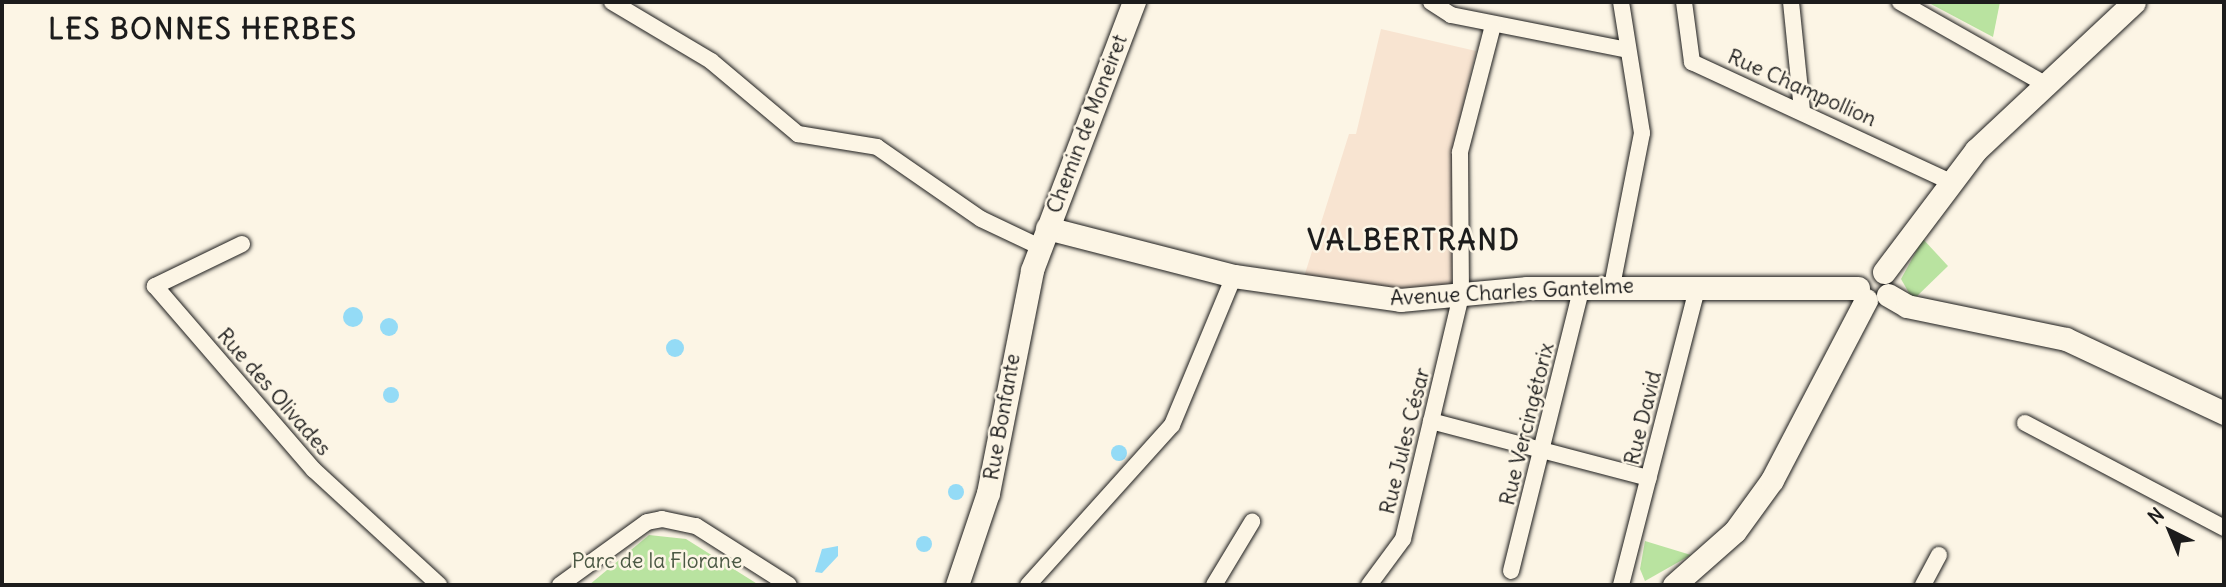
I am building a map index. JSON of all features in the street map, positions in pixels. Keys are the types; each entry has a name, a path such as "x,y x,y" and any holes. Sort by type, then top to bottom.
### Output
{"main road":[{"name":"Chemin de Moneiret","path":"1044,237 1134,2"},
{"path":"1886,284 1948,181 2045,83 2134,2"},
{"name":"Avenue Charles Gantelme","path":"1044,237 1234,276 1368,298 1461,296 1612,286 1698,286 1862,294"},
{"name":"Rue Bonfante","path":"957,585 988,493 1005,388 1044,237"},
{"path":"1674,585 1735,531 1772,480 1862,294 1866,272 1886,284 1907,306 2066,339 2224,413"}],"street":[{"path":"612,2 711,61 798,134 877,147 981,219 1044,237"},
{"path":"1612,286 1642,133 1621,2"},
{"name":"Rue Champollion","path":"1684,2 1692,62 1802,110 1948,181"},
{"path":"1791,2 1802,110"},
{"path":"1900,2 2045,83"},
{"path":"1435,3 1493,25 1627,50"},
{"name":"Rue Jules César","path":"1368,585 1403,539 1461,296 1460,152 1493,25"},
{"name":"Rue des Olivades","path":"242,244 155,286 314,470 439,585"},
{"path":"1028,585 1172,425 1234,276"},
{"name":"Rue David","path":"1630,584 1629,560 1698,286"},
{"name":"Rue Vercingétorix","path":"1511,572 1582,287"},
{"path":"1432,421 1649,478"},
{"path":"2025,423 2224,528"},
{"path":"560,585 647,522 662,519 696,526 789,585"},
{"path":"1213,585 1252,522"},
{"path":"1923,585 1939,555"}],"shaded area":[{"path":"1381,29 1476,51 1455,139 1452,282 1445,289 1399,292 1303,280 1349,134 1356,134"}],"green space":[{"path":"1927,2 2000,2 1993,37"},
{"path":"1923,239 1948,266 1913,300 1901,279"},
{"name":"Parc de la Florane","path":"649,535 686,539 759,585 589,585"},
{"path":"1645,541 1691,555 1645,581 1640,569"}],"water":[{"path":"353,307 360,310 363,317 360,324 353,327 346,324 343,317 346,310"},
{"path":"385,318 393,318 398,327 396,334 385,336 380,331 380,323"},
{"path":"675,339 681,342 684,348 681,354 675,357 669,354 666,348 669,342"},
{"path":"391,387 397,389 397,401 391,403 385,401 383,395 385,389"},
{"path":"1119,445 1127,453 1119,461 1111,453"},
{"path":"953,484 959,484 964,492 962,498 953,500 948,495 948,489"},
{"path":"921,536 927,536 932,544 930,550 921,552 916,547 916,541"},
{"path":"838,546 838,556 822,573 815,572 822,549"}],"district":[{"name":"LES BONNES HERBES","path":"203,29"},
{"name":"VALBERTRAND","path":"1414,240"}]}
